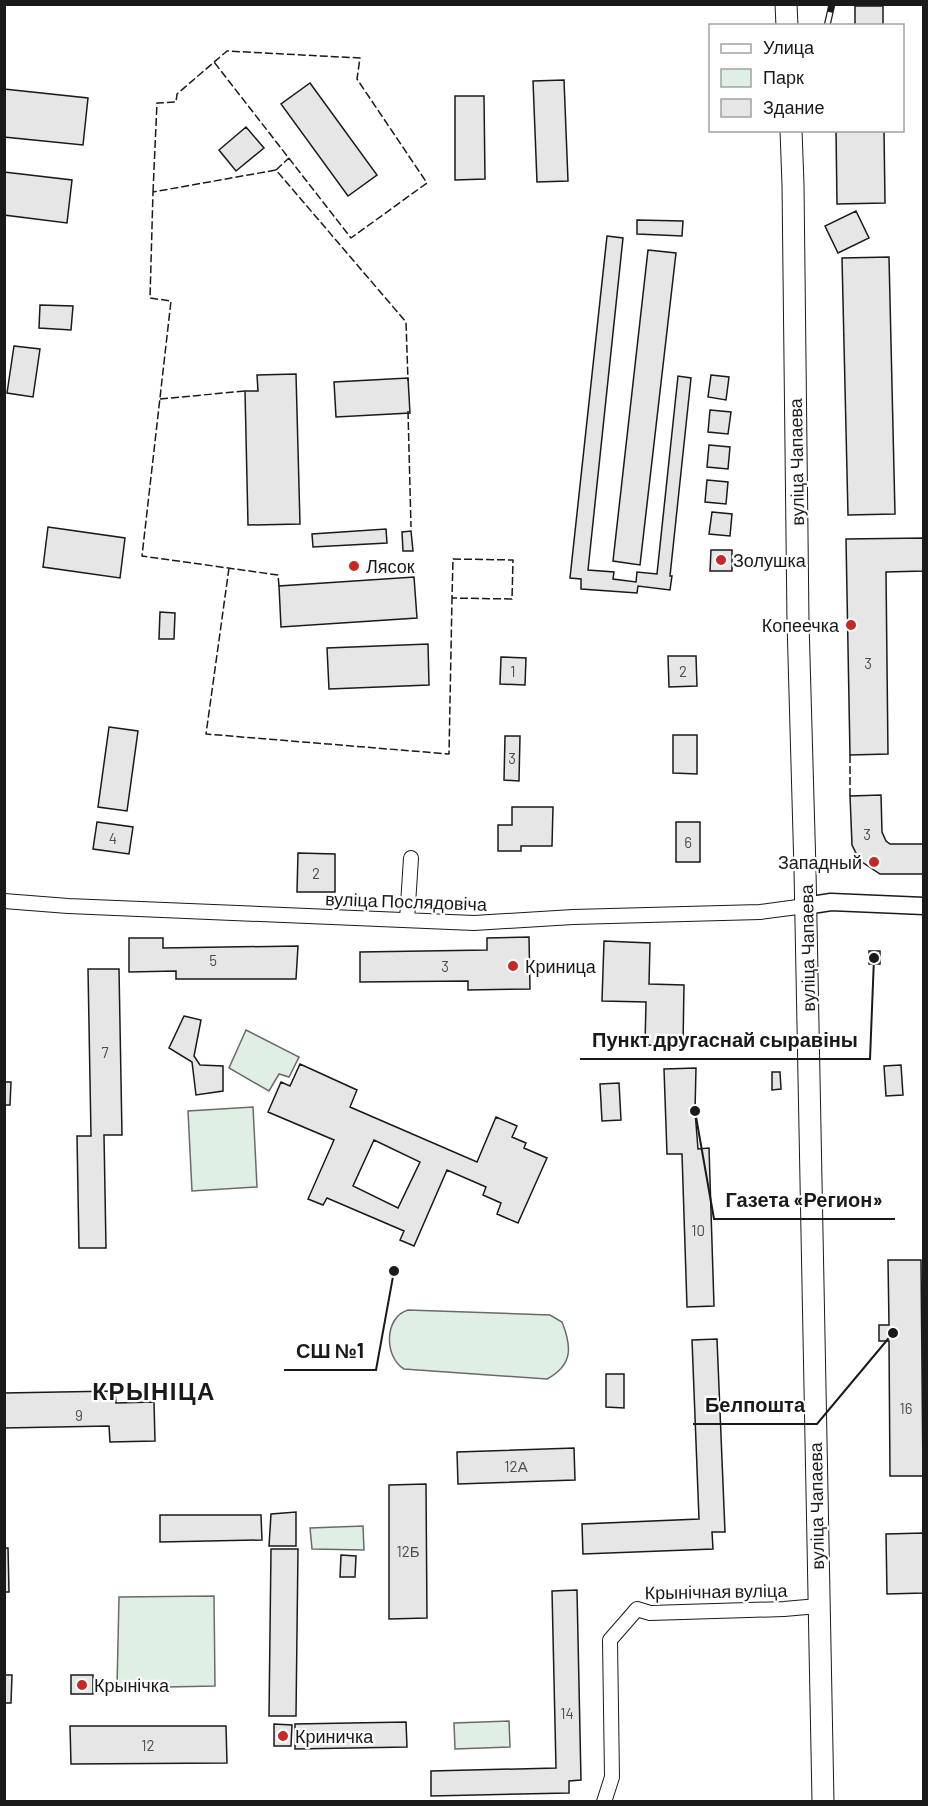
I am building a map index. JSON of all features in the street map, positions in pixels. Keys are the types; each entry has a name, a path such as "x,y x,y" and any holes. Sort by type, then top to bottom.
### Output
{"main road":[{"path":"786,4 787,24"},
{"name":"вуліца Чапаева","path":"791,132 798,622 823,1802"}],"street":[{"path":"407,920 411,858"},
{"name":"вуліца Послядовіча","path":"4,901 68,906 474,923 573,917 760,912 805,906"},
{"path":"805,906 840,902 924,906"},
{"name":"Крынічная вуліца","path":"604,1802 612,1777 610,1640 636,1609 650,1612 818,1606"}],"green space":[{"path":"246,1030 299,1057 289,1077 279,1074 269,1091 229,1068"},
{"path":"253,1107 257,1187 192,1191 188,1111"},
{"path":"408,1310 550,1315 562,1322 568,1339 568,1355 562,1368 547,1379 404,1369 393,1356 389,1338 394,1320"},
{"path":"363,1526 364,1550 312,1549 310,1528"},
{"path":"214,1596 215,1686 117,1688 119,1597"},
{"path":"509,1721 510,1747 455,1749 454,1723"}],"building":[{"path":"855,6 883,6 883,24 855,24"},
{"path":"564,80 568,181 537,182 533,81"},
{"path":"310,83 377,175 348,196 281,104"},
{"path":"4,89 88,98 83,145 4,137"},
{"path":"455,96 484,96 485,179 455,180"},
{"path":"246,127 264,148 236,171 219,150"},
{"path":"836,132 884,132 885,203 837,204"},
{"path":"4,172 72,180 67,223 4,215"},
{"path":"856,211 869,238 838,253 825,226"},
{"path":"637,220 683,221 682,236 637,234"},
{"path":"607,236 623,238 588,570 614,572 613,579 636,582 637,572 657,574 678,376 691,378 670,590 638,586 637,593 581,589 581,579 570,578"},
{"path":"648,250 676,253 640,565 613,561"},
{"path":"889,257 895,514 848,515 842,258"},
{"path":"40,305 73,306 71,330 39,328"},
{"path":"14,346 40,349 33,397 7,393"},
{"path":"296,374 300,524 248,525 245,391 258,391 257,375"},
{"path":"711,375 729,377 726,400 708,397"},
{"path":"408,378 410,413 336,417 334,382"},
{"path":"710,410 731,412 728,434 708,432"},
{"path":"709,445 730,447 728,469 707,467"},
{"path":"707,480 728,482 726,504 705,502"},
{"path":"712,512 732,514 730,536 709,534"},
{"path":"48,527 125,538 120,578 43,567"},
{"path":"386,529 387,543 313,547 312,534"},
{"path":"411,531 413,551 403,551 402,532"},
{"path":"924,538 924,571 886,572 888,754 850,755 846,539"},
{"name":"Золушка","path":"711,550 732,550 732,571 710,571"},
{"path":"414,577 417,618 281,627 279,586"},
{"path":"160,612 175,613 174,639 159,639"},
{"path":"428,644 429,685 329,689 327,648"},
{"path":"668,656 696,656 697,686 669,687"},
{"path":"501,657 526,658 525,685 500,684"},
{"path":"109,727 138,731 127,811 98,807"},
{"path":"673,735 697,735 697,774 673,773"},
{"path":"505,736 520,736 519,781 504,780"},
{"path":"881,795 882,832 886,841 890,844 924,844 924,874 880,874 862,862 857,855 852,845 850,796"},
{"path":"512,807 553,807 552,846 521,846 521,851 498,851 498,825 512,825"},
{"path":"97,822 133,827 129,854 93,849"},
{"path":"676,822 700,822 700,862 676,862"},
{"path":"298,853 335,854 335,892 297,892"},
{"path":"529,937 530,989 468,990 468,981 360,982 360,952 487,950 487,938"},
{"path":"129,938 163,938 163,948 298,946 296,979 176,979 176,971 129,972"},
{"path":"604,941 650,943 649,984 684,985 683,1046 645,1045 646,1002 602,1001"},
{"path":"869,951 880,951 880,964 869,964"},
{"path":"88,969 119,969 122,1135 104,1135 106,1248 79,1248 77,1136 91,1136"},
{"path":"184,1016 201,1020 194,1056 200,1065 223,1066 223,1091 196,1095 192,1062 169,1048"},
{"path":"300,1064 357,1090 350,1107 477,1162 496,1117 517,1126 512,1137 526,1143 524,1148 547,1158 518,1223 497,1214 501,1203 483,1195 486,1187 447,1170 414,1246 400,1240 404,1231 327,1198 323,1205 308,1199 334,1140 268,1112 281,1082 290,1086","holes":["374,1140 420,1162 398,1208 353,1186"]},
{"path":"901,1065 903,1095 886,1096 884,1066"},
{"path":"696,1068 695,1111 698,1149 709,1148 714,1306 687,1307 682,1154 667,1154 664,1069"},
{"path":"772,1072 780,1072 781,1089 772,1090"},
{"path":"4,1082 11,1082 10,1105 4,1105"},
{"path":"619,1083 621,1120 602,1121 600,1084"},
{"path":"888,1260 921,1260 923,1476 890,1476 889,1341 879,1341 879,1325 889,1325"},
{"path":"717,1339 725,1532 712,1532 713,1549 583,1554 582,1524 699,1519 692,1340"},
{"path":"606,1374 624,1374 624,1408 606,1407"},
{"path":"115,1391 116,1403 154,1402 155,1441 110,1442 109,1426 4,1428 4,1393"},
{"path":"574,1448 575,1480 458,1484 457,1452"},
{"path":"426,1484 427,1618 389,1619 389,1485"},
{"path":"296,1512 296,1546 269,1546 271,1514"},
{"path":"160,1515 261,1515 262,1540 160,1542"},
{"path":"924,1533 924,1593 887,1594 886,1534"},
{"path":"4,1548 8,1548 9,1592 4,1592"},
{"path":"271,1549 298,1549 296,1716 269,1716"},
{"path":"341,1555 356,1556 355,1577 340,1577"},
{"path":"577,1590 581,1780 569,1781 569,1793 431,1796 431,1771 556,1768 552,1591"},
{"path":"4,1675 12,1675 11,1703 4,1703"},
{"name":"Крынічка","path":"71,1675 93,1675 93,1694 71,1694"},
{"path":"406,1722 407,1747 295,1749 295,1724"},
{"name":"Криничка","path":"274,1724 292,1725 291,1746 274,1746"},
{"path":"70,1726 226,1726 227,1763 71,1764"}],"railway":[{"path":"827,24 832,4"}],"fence":[{"path":"153,192 157,103 176,102 177,94 227,51 360,58 357,79 427,183 351,238 214,62"},
{"path":"276,170 289,158"},
{"path":"279,586 278,575 142,556 171,301 150,298 153,192 276,170 406,322 408,381"},
{"path":"160,399 245,391"},
{"path":"408,411 411,527"},
{"path":"453,559 513,560 512,599 452,598 453,559"},
{"path":"229,568 206,734 449,754 452,598"},
{"path":"850,755 850,796"}],"place":[{"name":"Золушка","path":"721,560"},
{"name":"Лясок","path":"354,566"},
{"name":"Копеечка","path":"851,625"},
{"name":"Западный","path":"874,862"},
{"name":"Пункт другаснай сыравіны","path":"874,958"},
{"name":"Криница","path":"513,966"},
{"name":"Газета «Регион»","path":"695,1111"},
{"name":"СШ №1","path":"394,1271"},
{"name":"Белпошта","path":"893,1333"},
{"name":"Крынічка","path":"82,1685"},
{"name":"Криничка","path":"283,1736"}],"district":[{"name":"КРЫНІЦА","path":"154,1390"}]}
